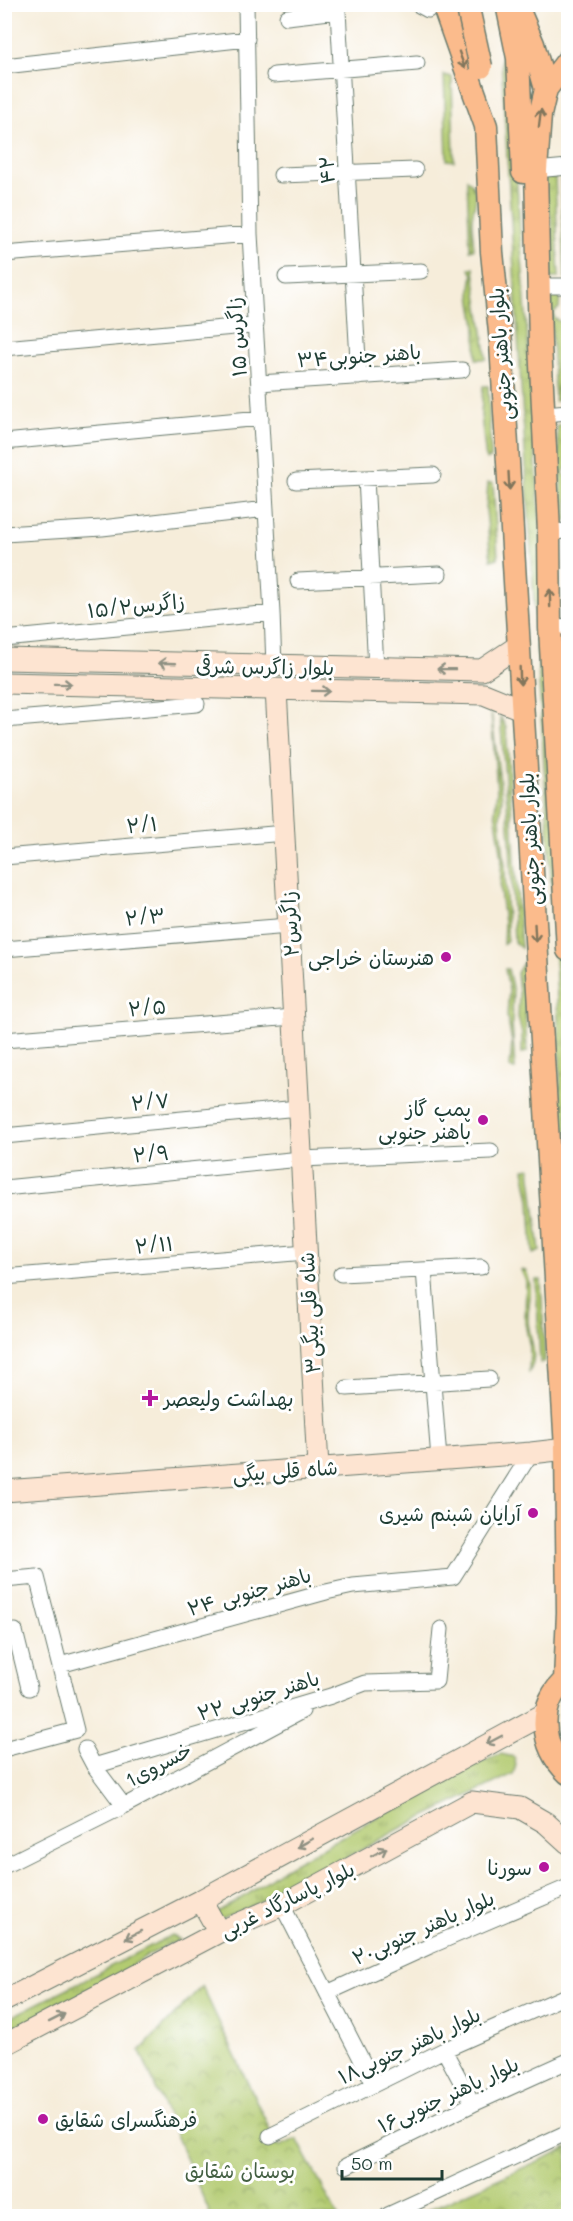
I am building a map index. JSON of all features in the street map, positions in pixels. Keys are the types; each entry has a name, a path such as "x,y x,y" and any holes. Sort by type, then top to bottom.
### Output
{"main road":[{"path":"467,4 496,126 510,363 507,452"},
{"path":"453,35 477,4"},
{"path":"507,4 518,58 530,301 545,449"},
{"path":"514,4 520,11 546,88"},
{"name":"بلوار باهنر جنوبی","path":"430,6 453,35 486,126 492,252 501,343 566,1449 567,1679"},
{"name":"بلوار باهنر جنوبی","path":"568,60 546,88 540,115 536,170 545,449 559,532 559,627 568,950"},
{"path":"484,694 489,690 490,684 489,678 482,670 518,646"},
{"name":"بلوار زاگرس شرقی","path":"4,659 482,670"},
{"path":"113,685 114,662"},
{"name":"بلوار زاگرس شرقی","path":"4,683 484,694 521,709"},
{"name":"زاگرس۲","path":"276,689 301,1159"},
{"name":"شاه قلی بیگی۳","path":"301,1159 318,1467"},
{"name":"شاه قلی بیگی","path":"4,1491 566,1449"},
{"path":"567,1679 552,1696 546,1713 545,1731 549,1748 558,1763 568,1773"},
{"name":"بلوار پاسارگاد غربی","path":"10,1994 201,1900 546,1713"},
{"name":"بلوار پاسارگاد غربی","path":"4,2045 219,1932 282,1905 472,1802 520,1808 546,1822 568,1844"},
{"path":"201,1900 219,1932"},
{"path":"4,2056 30,2032"}],"street":[{"name":"زاگرس ۱۵","path":"246,4 250,234 274,666"},
{"name":"۴۲","path":"287,17 341,8 342,69 359,377"},
{"path":"4,66 247,39"},
{"path":"274,75 417,63"},
{"path":"536,170 568,167"},
{"path":"281,176 415,170"},
{"path":"4,254 250,234"},
{"path":"286,278 421,270"},
{"path":"538,286 568,286"},
{"path":"4,348 256,325"},
{"name":"باهنر جنوبی۳۴","path":"260,383 462,370"},
{"path":"544,414 568,412"},
{"path":"4,442 261,418"},
{"path":"296,481 433,475"},
{"path":"366,478 376,668"},
{"path":"4,534 102,528 266,509"},
{"path":"298,581 439,574"},
{"name":"زاگرس۱۵/۲","path":"4,639 272,613"},
{"path":"4,720 197,704"},
{"name":"۲/۱","path":"4,857 284,833"},
{"name":"۲/۳","path":"4,949 289,926"},
{"name":"۲/۵","path":"4,1040 294,1017"},
{"name":"۲/۷","path":"4,1136 298,1108"},
{"name":"۲/۹","path":"4,1188 301,1159 491,1151"},
{"name":"۲/۱۱","path":"4,1277 306,1252"},
{"path":"341,1274 481,1267"},
{"path":"424,1270 439,1459"},
{"path":"347,1389 489,1379"},
{"name":"۲۴ باهنر جنوبی","path":"60,1665 326,1592 353,1586 453,1577 531,1453"},
{"path":"4,1580 37,1576 76,1730 4,1749"},
{"name":"۲۲ باهنر جنوبی","path":"93,1766 331,1696 365,1683 436,1681 441,1629"},
{"path":"4,1633 15,1631 29,1688"},
{"name":"خسروى1","path":"4,1866 124,1806 331,1696"},
{"path":"86,1749 93,1766 124,1806"},
{"name":"بلوار باهنر جنوبی۲۰","path":"327,1993 568,1887"},
{"path":"282,1905 374,2084"},
{"name":"۱۸بلوار باهنر جنوبی","path":"270,2136 444,2050 568,1995"},
{"path":"444,2050 473,2104"},
{"name":"بلوار باهنر جنوبی۱۶","path":"346,2166 568,2061"},
{"path":"388,2214 568,2132"}],"green space":[{"path":"508,54 541,535 568,999 568,1217 560,1123 560,1066 553,912 501,56"},
{"path":"444,75 452,77 454,161 447,160"},
{"path":"541,177 555,178 559,277 547,279 552,225"},
{"path":"565,178 568,277 565,278 561,179"},
{"path":"467,179 476,194 472,220 474,249 470,250"},
{"path":"474,267 486,359 476,359 476,329 471,292 473,275 470,269"},
{"path":"550,295 560,295 559,308 554,312 554,318 561,322 563,382 559,384 557,391 564,400 555,401"},
{"path":"483,386 488,386 491,458 486,460 481,415"},
{"path":"563,425 568,465 563,473 568,479 568,521 563,521 557,426"},
{"path":"488,483 493,483 498,558 491,560 486,510"},
{"path":"491,711 502,798 500,819 505,866 507,928 507,940 503,944 504,923 500,890 502,858 495,811 497,790"},
{"path":"500,716 506,728 521,948 514,942 510,839"},
{"path":"523,963 527,1052 522,1053 517,973"},
{"path":"505,969 508,969 513,991 512,1023 515,1069 510,1068 512,1042 507,1016 509,990"},
{"path":"530,1168 540,1251 533,1254 530,1200 524,1169"},
{"path":"521,1270 526,1271 530,1286 528,1322 534,1354 529,1372 530,1348 525,1323 526,1281"},
{"path":"536,1280 541,1280 545,1361 540,1363"},
{"path":"501,1754 514,1757 516,1765 513,1774 401,1828 300,1884 217,1921 214,1914 285,1868 462,1770"},
{"path":"172,1935 180,1940 146,1956 108,1983 5,2034 5,2020"},
{"name":"بوستان شقایق","path":"202,1986 278,2147 297,2139 338,2216 211,2216 140,2051"},
{"path":"568,2148 568,2216 414,2216"}],"place":[{"name":"هنرستان خراجی","path":"446,957"},
{"name":"پمپ گاز باهنر جنوبی","path":"483,1120"},
{"name":"بهداشت ولیعصر","path":"150,1398"},
{"name":"آرایان شبنم شیری","path":"533,1513"},
{"name":"سورنا","path":"544,1867"},
{"name":"فرهنگسرای شقایق","path":"43,2119"}]}
